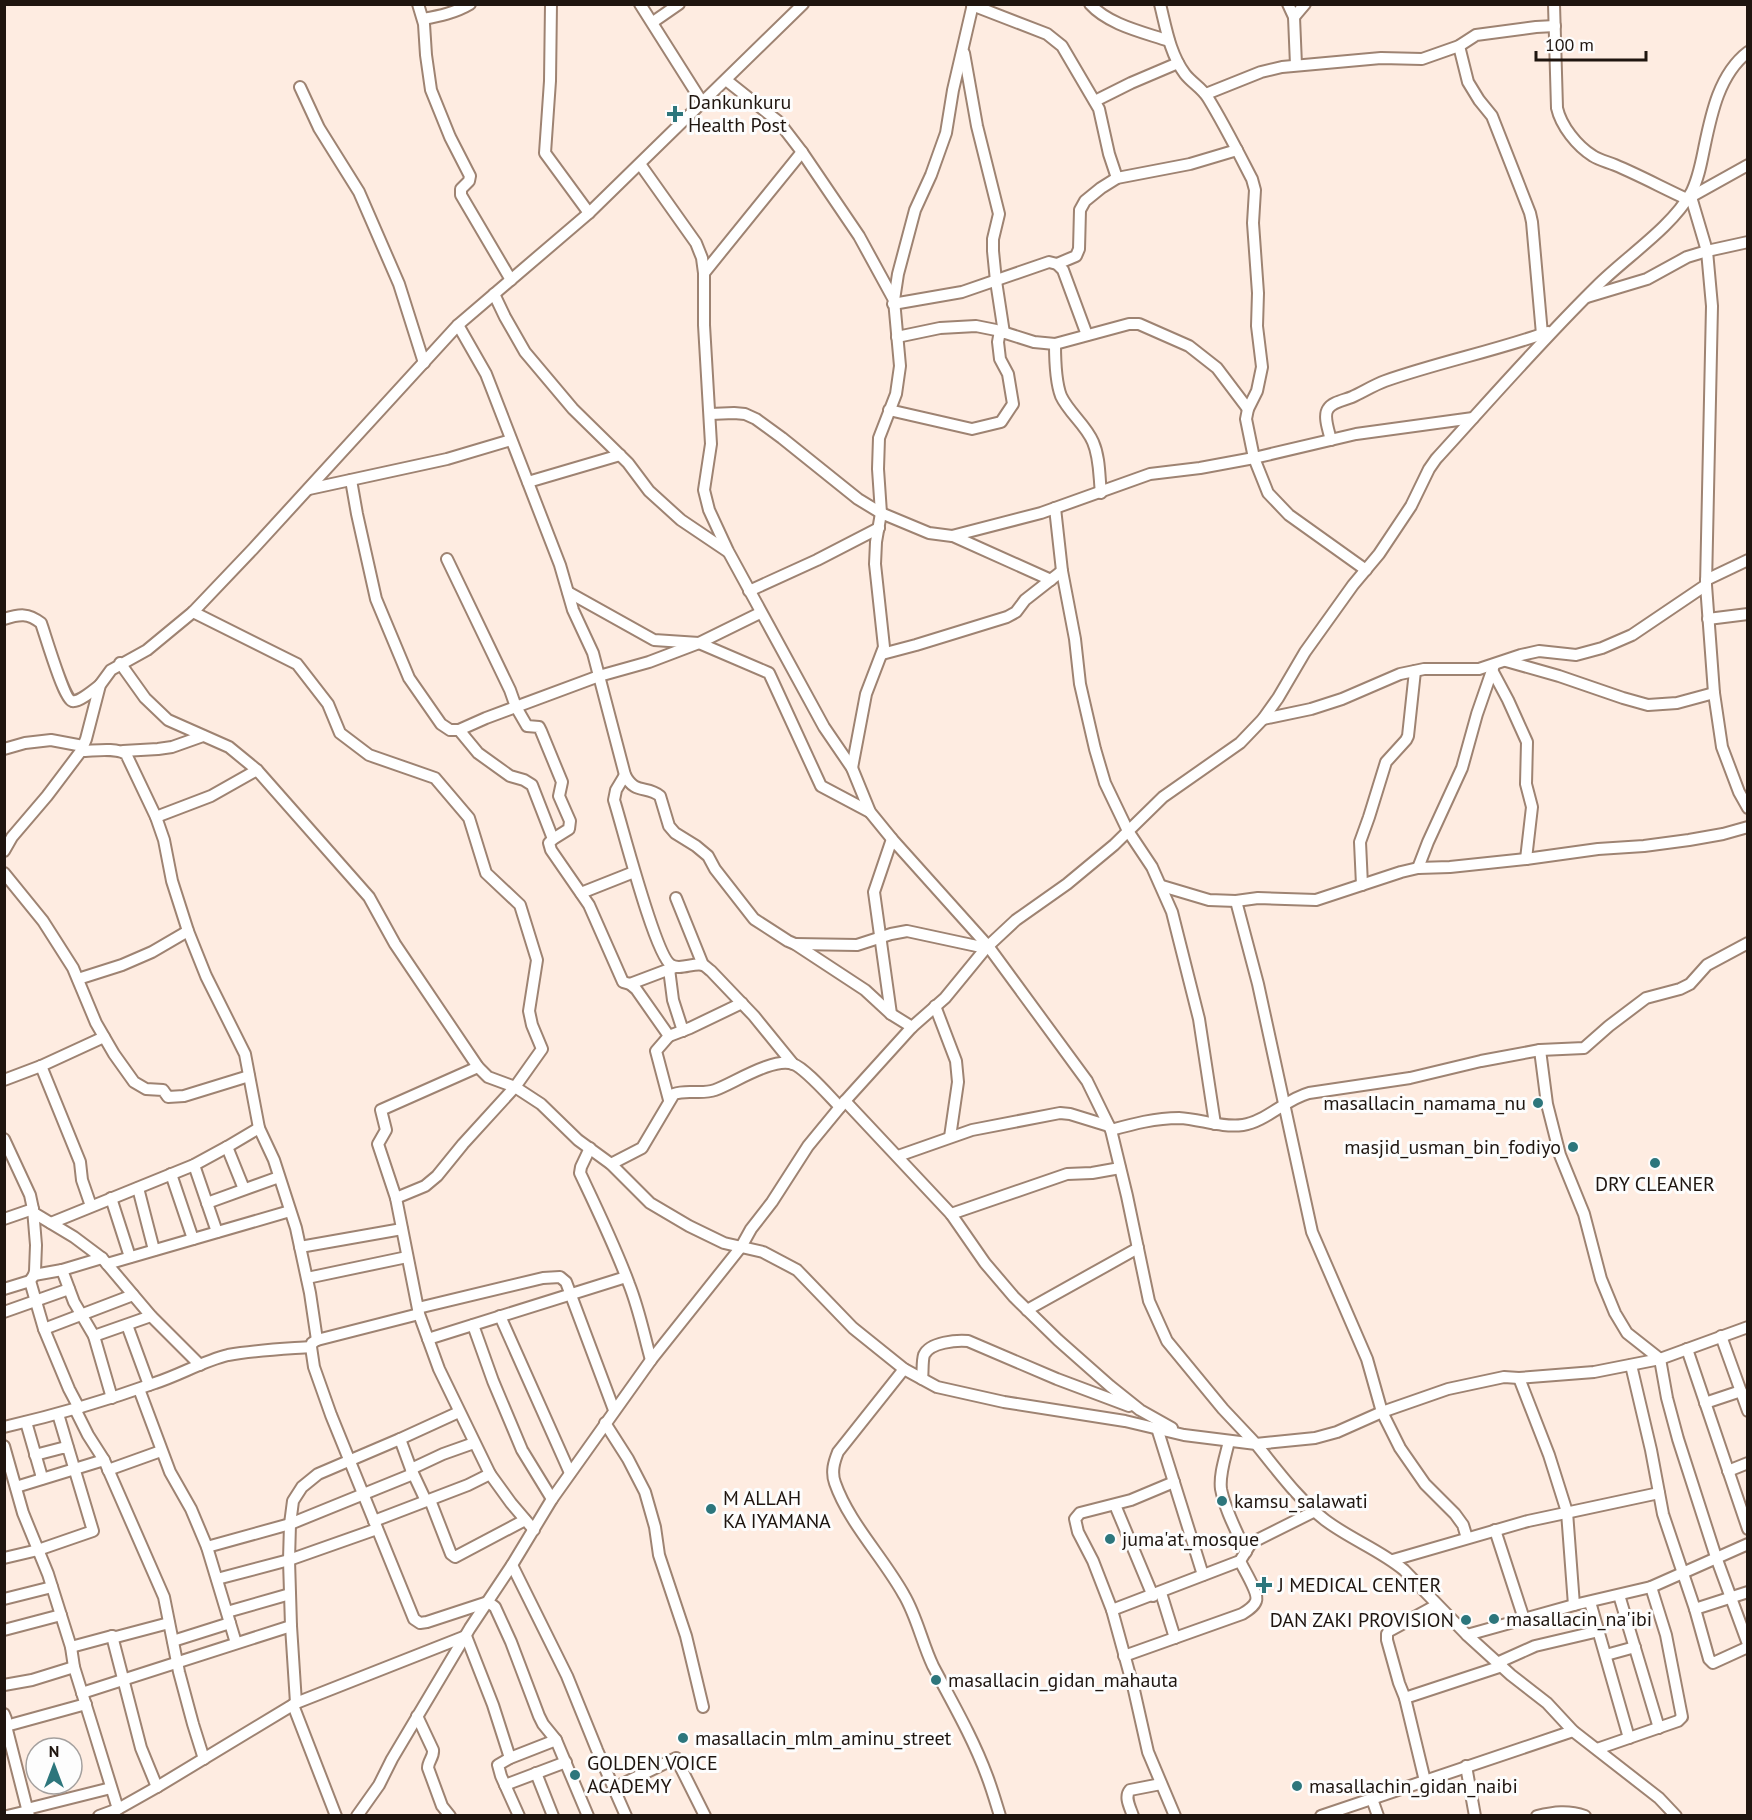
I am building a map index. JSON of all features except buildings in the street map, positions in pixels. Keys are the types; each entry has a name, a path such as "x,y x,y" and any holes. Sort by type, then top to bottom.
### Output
{"street":[{"path":"418,4 423,19 431,90 450,137 470,176 469,181 461,189 461,195 510,280"},
{"path":"423,19 447,15 470,4"},
{"path":"551,4 546,153 589,213"},
{"path":"640,4 702,102"},
{"path":"653,22 679,4"},
{"path":"4,619 18,615 33,616 41,623 64,688 73,702 100,685 111,670 120,663 147,650 193,612 458,326 589,213 803,4"},
{"path":"1090,4 1096,11 1119,23 1169,41"},
{"path":"1160,4 1169,41 1178,63 1186,75 1206,94 1237,150 1255,190 1253,223 1258,292 1257,326 1262,367 1257,391 1246,419 1254,458 1268,493 1281,508 1366,570"},
{"path":"1288,4 1294,17 1296,65"},
{"path":"1294,17 1305,4"},
{"path":"1554,4 1557,108 1560,119 1579,144 1593,157 1689,198 1707,251 1712,306 1706,583 1708,619 1714,693 1722,747 1739,792 1748,808"},
{"path":"852,768 866,694 884,647 875,564 881,513 878,469 879,438 896,394 900,366 894,302 898,274 915,210 946,133 953,90 973,5 1047,34 1062,46 1095,101 1117,178"},
{"path":"1206,94 1261,72 1296,65 1393,58 1422,59 1459,46 1476,35 1555,26"},
{"path":"1459,46 1468,82 1492,116 1530,213 1542,334"},
{"path":"889,410 972,429 1001,422 1013,404 1008,374 1000,359 998,342 1003,332 993,239 999,214 977,126 963,47"},
{"path":"357,1815 379,1785 417,1716 552,1499 651,1360 741,1247 808,1146 912,1027 945,998 987,947 1016,920 1067,884 1163,797 1240,743 1263,719 1305,652 1353,585 1379,554 1411,506 1429,469 1554,329 1599,284 1655,236 1689,198 1701,163 1710,119 1720,90 1738,59 1748,52"},
{"path":"1095,101 1178,63"},
{"path":"726,80 779,122 802,152 859,236 894,302"},
{"path":"300,87 319,128 359,192 399,284 424,363"},
{"path":"1057,264 1076,256 1079,249 1080,210 1084,201 1117,178 1190,164 1237,150"},
{"path":"704,273 802,152"},
{"path":"640,164 696,243 702,258 711,444 704,490 709,510 760,613 824,727 852,768 870,812 987,947 1087,1081 1110,1128 1149,1301 1167,1341 1301,1500 1327,1521 1393,1560 1467,1635 1547,1703 1573,1731 1659,1798 1676,1815"},
{"path":"1689,198 1748,165"},
{"path":"1585,298 1647,279 1670,265 1707,251 1748,242"},
{"path":"894,302 962,292 1049,262 1057,264 1063,270 1087,335"},
{"path":"494,294 525,352 573,409 628,463 649,491 681,520 728,551"},
{"path":"897,337 965,326 1003,332 1034,342 1055,344 1134,323 1189,346 1217,368 1248,409"},
{"path":"458,326 486,375 560,565 573,610 593,653 625,776 629,783 637,789 657,793 660,796 669,826 675,833 708,856 715,869 754,919 865,990 891,1014 912,1027"},
{"path":"1331,440 1326,413 1332,405 1382,382 1524,341 1554,329"},
{"path":"1055,344 1059,388 1062,397 1094,442 1101,493"},
{"path":"710,414 744,414 756,419 858,499 881,513 929,533 952,536 1051,580"},
{"path":"952,536 1041,513 1150,474 1254,458 1356,434 1473,418"},
{"path":"309,489 447,459 511,440"},
{"path":"528,482 620,455"},
{"path":"351,480 376,599 409,678 441,724 450,730 459,730 599,676 649,662 699,643 760,613"},
{"path":"1055,508 1062,571 1075,639 1080,684 1095,749 1105,783 1128,831 1162,886 1172,912 1199,1019 1215,1124"},
{"path":"748,591 817,560 879,528"},
{"path":"447,559 516,707 527,726 539,728 541,731 562,782 559,796 570,824 569,829 549,843 551,850 589,905 623,982 636,989 669,1036"},
{"path":"1263,719 1311,709 1342,699 1400,674 1424,669 1493,668 1521,655 1539,651 1576,655 1602,648 1632,635 1706,583 1748,560"},
{"path":"882,654 1007,617 1016,612 1025,600 1062,571"},
{"path":"568,592 654,640 699,643 769,673 821,786 870,812"},
{"path":"193,612 297,664 328,704 340,733 369,755 435,778 469,818 486,873 520,905 537,960 529,1011 542,1049 515,1087 437,1176 425,1186 396,1198"},
{"path":"1708,619 1748,614"},
{"path":"1506,661 1648,705 1677,703 1714,693"},
{"path":"120,663 145,698 168,720 229,747 257,770 369,897 395,944 478,1067 488,1077 515,1087 541,1104 578,1140 611,1164 650,1203 706,1234 724,1242 763,1252 797,1270 854,1328 904,1369 937,1387 1004,1402 1125,1420 1184,1435 1256,1444 1315,1438 1337,1432 1382,1412 1448,1389 1504,1377 1519,1378 1594,1372 1660,1359 1748,1327"},
{"path":"1493,668 1527,742 1526,784 1532,807 1526,859"},
{"path":"1418,868 1462,768 1493,668"},
{"path":"1362,885 1360,842 1386,762 1408,736 1415,671"},
{"path":"4,850 82,748 100,685"},
{"path":"459,730 478,753 510,776 532,785 553,839"},
{"path":"4,749 25,743 51,740 82,748 123,751 165,748 203,736"},
{"path":"123,751 129,757 156,817 164,840 172,881 206,976 245,1054 259,1128 274,1160 307,1278 314,1343 314,1367 349,1461 417,1622 427,1622 488,1602 495,1606 543,1724 556,1740 588,1815"},
{"path":"156,817 211,796 257,770"},
{"path":"625,776 616,790 614,800 634,872 663,952 672,968 673,1000 682,1030"},
{"path":"1162,886 1209,900 1236,901 1258,898 1316,900 1418,868 1450,867 1598,849 1644,846 1723,834 1748,827"},
{"path":"891,1014 874,892 892,838"},
{"path":"581,893 634,872"},
{"path":"4,873 43,921 73,968 96,1023 134,1082 146,1089 163,1090 168,1096 184,1096 249,1076"},
{"path":"676,898 703,965 711,970 754,1016 793,1064 843,1104 898,1156 951,1214 985,1263 1027,1310 1058,1340 1140,1410"},
{"path":"1236,901 1258,984 1312,1232 1367,1359 1382,1412 1400,1448 1425,1484 1455,1514 1467,1538"},
{"path":"78,979 122,965 152,952 188,931"},
{"path":"795,944 857,945 907,931 987,947"},
{"path":"898,1156 972,1130 1060,1113 1070,1114 1110,1128 1180,1118 1215,1124 1249,1124 1298,1096 1309,1093 1410,1078 1540,1050 1584,1048 1646,998 1690,984 1707,965 1748,943"},
{"path":"630,984 672,968 703,965"},
{"path":"669,1100 656,1052 669,1036 742,1003"},
{"path":"935,1006 956,1061 958,1082 950,1137"},
{"path":"4,1080 104,1037"},
{"path":"1540,1050 1547,1104 1560,1155 1584,1214 1602,1279 1615,1313 1627,1333 1660,1359 1678,1439 1716,1557 1731,1599 1743,1621 1748,1646 1713,1663 1663,1514 1631,1365"},
{"path":"611,1164 642,1148 674,1094 704,1093 766,1067 793,1064"},
{"path":"41,1066 80,1162 82,1180 92,1206"},
{"path":"478,1067 381,1110 386,1130 379,1141 378,1148 396,1198 419,1311 439,1368 490,1474 534,1530"},
{"path":"51,1223 194,1165 259,1128"},
{"path":"4,1139 30,1195 34,1211 36,1245 32,1278 35,1302 88,1436 106,1465 164,1596 177,1663 204,1758"},
{"path":"227,1148 244,1189"},
{"path":"590,1148 580,1167 580,1173 626,1277 651,1360"},
{"path":"194,1165 217,1232"},
{"path":"951,1214 1047,1179 1067,1174 1092,1173 1120,1168"},
{"path":"171,1174 193,1239"},
{"path":"207,1203 279,1176"},
{"path":"138,1188 154,1250"},
{"path":"111,1198 130,1257"},
{"path":"4,1219 34,1211"},
{"path":"34,1211 74,1237 104,1261 151,1316 200,1365"},
{"path":"4,1288 62,1270 130,1257 290,1211"},
{"path":"300,1247 402,1228"},
{"path":"1027,1310 1138,1248"},
{"path":"307,1278 407,1257"},
{"path":"62,1270 74,1302 94,1336 112,1398"},
{"path":"4,1427 112,1398 221,1357 314,1343 419,1311 554,1276 566,1282 614,1410"},
{"path":"428,1339 626,1277"},
{"path":"4,1312 69,1289"},
{"path":"44,1329 133,1295"},
{"path":"94,1336 151,1316"},
{"path":"500,1316 570,1473"},
{"path":"127,1325 161,1451 191,1509 207,1547 236,1643"},
{"path":"473,1325 522,1450 552,1499"},
{"path":"1721,1336 1748,1411"},
{"path":"922,1379 924,1354 930,1349 958,1340 968,1341 1057,1379 1140,1410 1184,1435"},
{"path":"1687,1349 1748,1529"},
{"path":"904,1369 838,1452 834,1463 834,1480 844,1505 904,1595 932,1664 954,1704 987,1775 1000,1815"},
{"path":"1519,1378 1549,1455 1567,1512 1574,1605"},
{"path":"1705,1403 1741,1391"},
{"path":"336,1815 294,1704 289,1560 293,1501 302,1487 318,1474 459,1412"},
{"path":"5,1558 38,1550 93,1531 58,1414"},
{"path":"26,1422 41,1479"},
{"path":"605,1423 628,1459 645,1492 655,1527 659,1555 686,1636 703,1707"},
{"path":"1157,1428 1203,1575"},
{"path":"400,1439 412,1472 428,1500 451,1554 455,1557 525,1520"},
{"path":"1124,1656 1242,1614 1253,1607 1257,1600 1221,1488 1229,1441"},
{"path":"207,1547 290,1524 412,1472 443,1454 474,1443"},
{"path":"4,1446 23,1513 61,1615 82,1693 118,1809"},
{"path":"34,1455 68,1448"},
{"path":"16,1487 75,1469 106,1465 161,1451"},
{"path":"1728,1471 1748,1463"},
{"path":"217,1579 289,1560 490,1474"},
{"path":"1174,1482 1131,1500 1080,1513 1075,1519 1078,1532 1093,1561 1112,1610 1148,1752 1175,1815"},
{"path":"1393,1560 1528,1521 1659,1493"},
{"path":"1115,1505 1175,1638"},
{"path":"1112,1610 1157,1594 1243,1557 1251,1543 1315,1511"},
{"path":"1495,1530 1524,1619"},
{"path":"1467,1635 1574,1605 1651,1587 1748,1544"},
{"path":"512,1565 567,1676 626,1815"},
{"path":"4,1599 52,1587"},
{"path":"1597,1749 1678,1721 1682,1717 1666,1635 1651,1587"},
{"path":"1695,1609 1748,1592"},
{"path":"173,1641 290,1594"},
{"path":"1619,1595 1659,1728"},
{"path":"1590,1602 1629,1738"},
{"path":"1425,1780 1387,1634 1437,1605"},
{"path":"4,1630 61,1615"},
{"path":"71,1647 170,1623"},
{"path":"82,1693 291,1626"},
{"path":"1405,1698 1500,1664 1535,1646 1599,1631"},
{"path":"112,1636 141,1748 157,1787"},
{"path":"101,1815 118,1809 157,1787 294,1704 466,1636"},
{"path":"466,1636 493,1705 510,1758"},
{"path":"1605,1655 1635,1647"},
{"path":"5,1681 75,1667"},
{"path":"28,1812 5,1720 86,1704"},
{"path":"417,1716 433,1750 428,1768 441,1806 450,1815"},
{"path":"1321,1815 1573,1731"},
{"path":"519,1815 498,1765 556,1740"},
{"path":"614,1788 676,1758 705,1815"},
{"path":"505,1785 566,1762"},
{"path":"1466,1766 1475,1815"},
{"path":"4,1775 17,1771"},
{"path":"536,1773 553,1815"},
{"path":"1133,1815 1127,1797 1128,1792 1161,1784"},
{"path":"7,1815 28,1812 111,1788"},
{"path":"1372,1799 1378,1815"},
{"path":"1538,1815 1557,1812 1575,1812 1585,1815"}],"place":[{"name":"Dankunkuru Health Post","path":"675,114"},
{"name":"masallacin_namama_nu","path":"1538,1103"},
{"name":"masjid_usman_bin_fodiyo","path":"1573,1147"},
{"name":"DRY CLEANER","path":"1655,1163"},
{"name":"kamsu_salawati","path":"1222,1501"},
{"name":"M ALLAH KA IYAMANA","path":"711,1509"},
{"name":"juma'at_mosque","path":"1110,1539"},
{"name":"J MEDICAL CENTER","path":"1264,1585"},
{"name":"masallacin_na'ibi","path":"1494,1619"},
{"name":"DAN ZAKI PROVISION","path":"1466,1620"},
{"name":"masallacin_gidan_mahauta","path":"936,1680"},
{"name":"masallacin_mlm_aminu_street","path":"683,1738"},
{"name":"GOLDEN VOICE ACADEMY","path":"575,1775"},
{"name":"masallachin_gidan_naibi","path":"1297,1786"}]}
